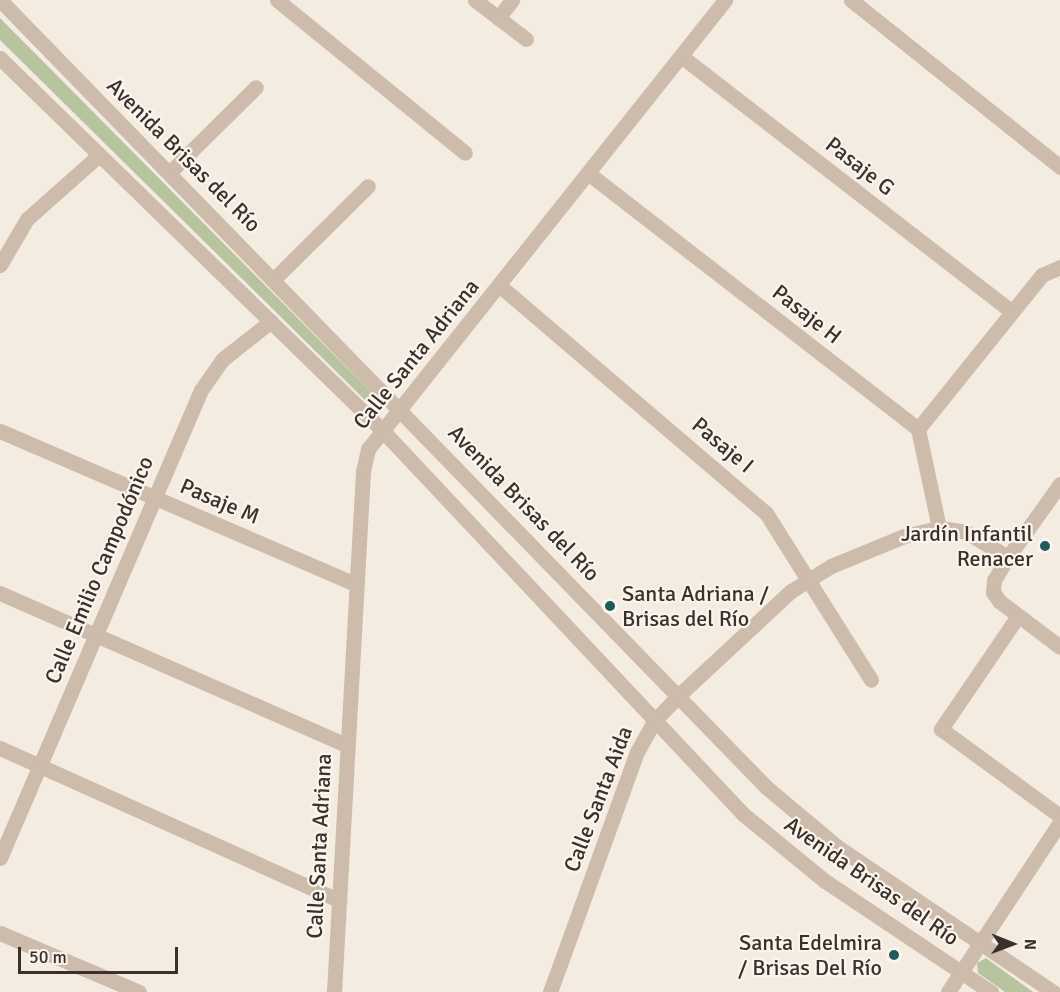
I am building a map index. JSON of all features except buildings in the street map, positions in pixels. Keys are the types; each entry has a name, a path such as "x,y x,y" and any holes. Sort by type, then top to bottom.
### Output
{"street":[{"name":"Avenida Brisas del Río","path":"0,0 402,410 766,787 839,848 980,939 1053,992"},
{"path":"277,0 465,153"},
{"path":"475,0 526,39"},
{"path":"498,18 512,0"},
{"name":"Calle Santa Adriana","path":"334,992 365,460 382,430 402,410 725,0"},
{"path":"851,0 1060,167"},
{"name":"Pasaje G","path":"681,56 1011,311"},
{"name":"Avenida Brisas del Río","path":"0,58 382,430 654,721 783,851 991,992"},
{"path":"170,173 256,87"},
{"path":"0,265 27,219 99,155"},
{"name":"Pasaje H","path":"588,173 918,429"},
{"path":"274,279 368,186"},
{"path":"939,528 918,429 1042,275 1060,267"},
{"name":"Pasaje I","path":"500,286 758,503 871,680"},
{"name":"Calle Emilio Campodónico","path":"0,858 154,497 207,380 223,359 271,321"},
{"name":"Pasaje M","path":"0,431 356,584"},
{"path":"1060,484 1008,557 993,585 999,601 1060,647"},
{"name":"Calle Santa Aida","path":"550,992 637,752 654,721 679,695 807,579 904,536 939,528 966,532 1008,557"},
{"path":"0,593 347,745"},
{"path":"1018,616 941,729 1060,816"},
{"path":"0,748 339,900"},
{"path":"948,992 959,970 1060,822"},
{"path":"0,933 139,992"}],"green space":[{"path":"0,18 380,401 373,408 0,40"},
{"path":"986,958 1033,992 1005,992 978,973 977,963"}],"place":[{"name":"Jardín Infantil Renacer","path":"1045,546"},
{"name":"Santa Adriana / Brisas del Río","path":"610,606"},
{"name":"Santa Edelmira / Brisas Del Río","path":"894,955"}]}
